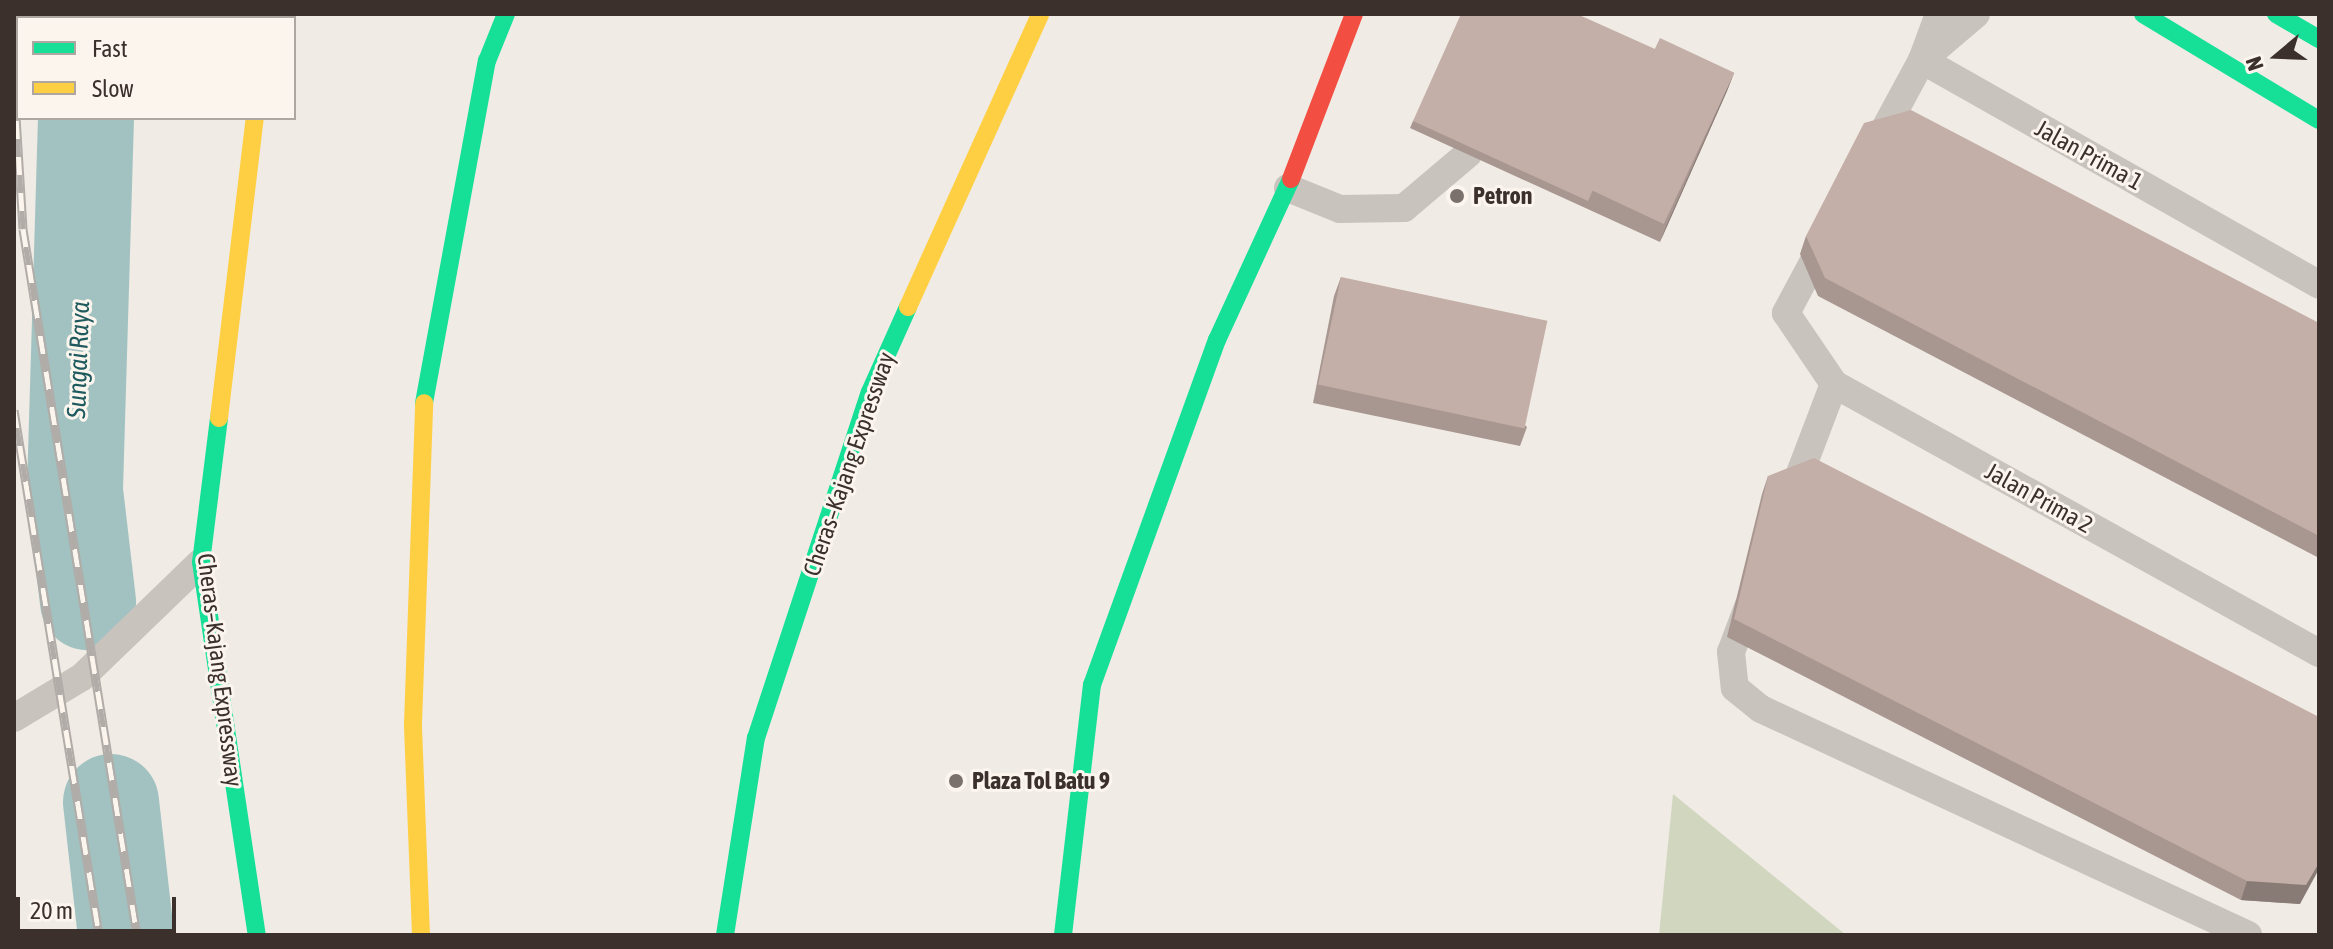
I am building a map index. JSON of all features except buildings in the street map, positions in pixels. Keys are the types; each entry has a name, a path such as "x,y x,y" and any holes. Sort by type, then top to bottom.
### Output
{"main road":[{"path":"421,935 413,724 423,408 487,61 506,14"},
{"name":"Cheras–Kajang Expressway","path":"725,935 756,738 870,392 1040,14"},
{"path":"1063,935 1092,685 1217,340 1288,188 1354,14"},
{"path":"2143,14 2319,120"},
{"path":"2276,14 2319,39"},
{"name":"Cheras–Kajang Expressway","path":"255,120 201,562 257,935"}],"lane":[{"path":"1861,173 1922,60 1939,14"},
{"path":"1922,60 1976,14"},
{"name":"Jalan Prima 1","path":"1922,60 2319,285"},
{"path":"1288,188 1340,209 1404,208 1468,154"},
{"name":"Jalan Prima 2","path":"1839,215 1786,313 1834,384 2319,653"},
{"path":"1782,518 1834,384"},
{"path":"14,718 82,677 201,562"},
{"path":"1760,577 1731,652 1735,688 1761,709 2248,935"}],"green space":[{"path":"1673,794 1846,935 1659,935"}],"waterway":[{"name":"Sungai Raya","path":"86,120 75,491 88,602"},
{"name":"Sungai Raya","path":"111,802 126,935"}],"railway":[{"path":"14,85 16,117"},
{"path":"16,120 23,229 137,935"},
{"path":"14,410 99,935"}],"traffic: fast":[{"path":"424,403 487,61 506,14"},
{"path":"2143,14 2319,120"},
{"path":"2276,14 2319,39"},
{"path":"1063,935 1092,685 1217,340 1291,179"},
{"path":"725,935 756,738 870,392 908,307"},
{"path":"219,418 201,562 257,935"}],"traffic: slow":[{"path":"908,307 1040,14"},
{"path":"219,418 255,120"},
{"path":"421,935 413,724 424,403"}],"traffic: jam":[{"path":"1291,179 1354,14"}],"place":[{"name":"Petron","path":"1457,196"},
{"name":"Plaza Tol Batu 9","path":"956,781"}]}
